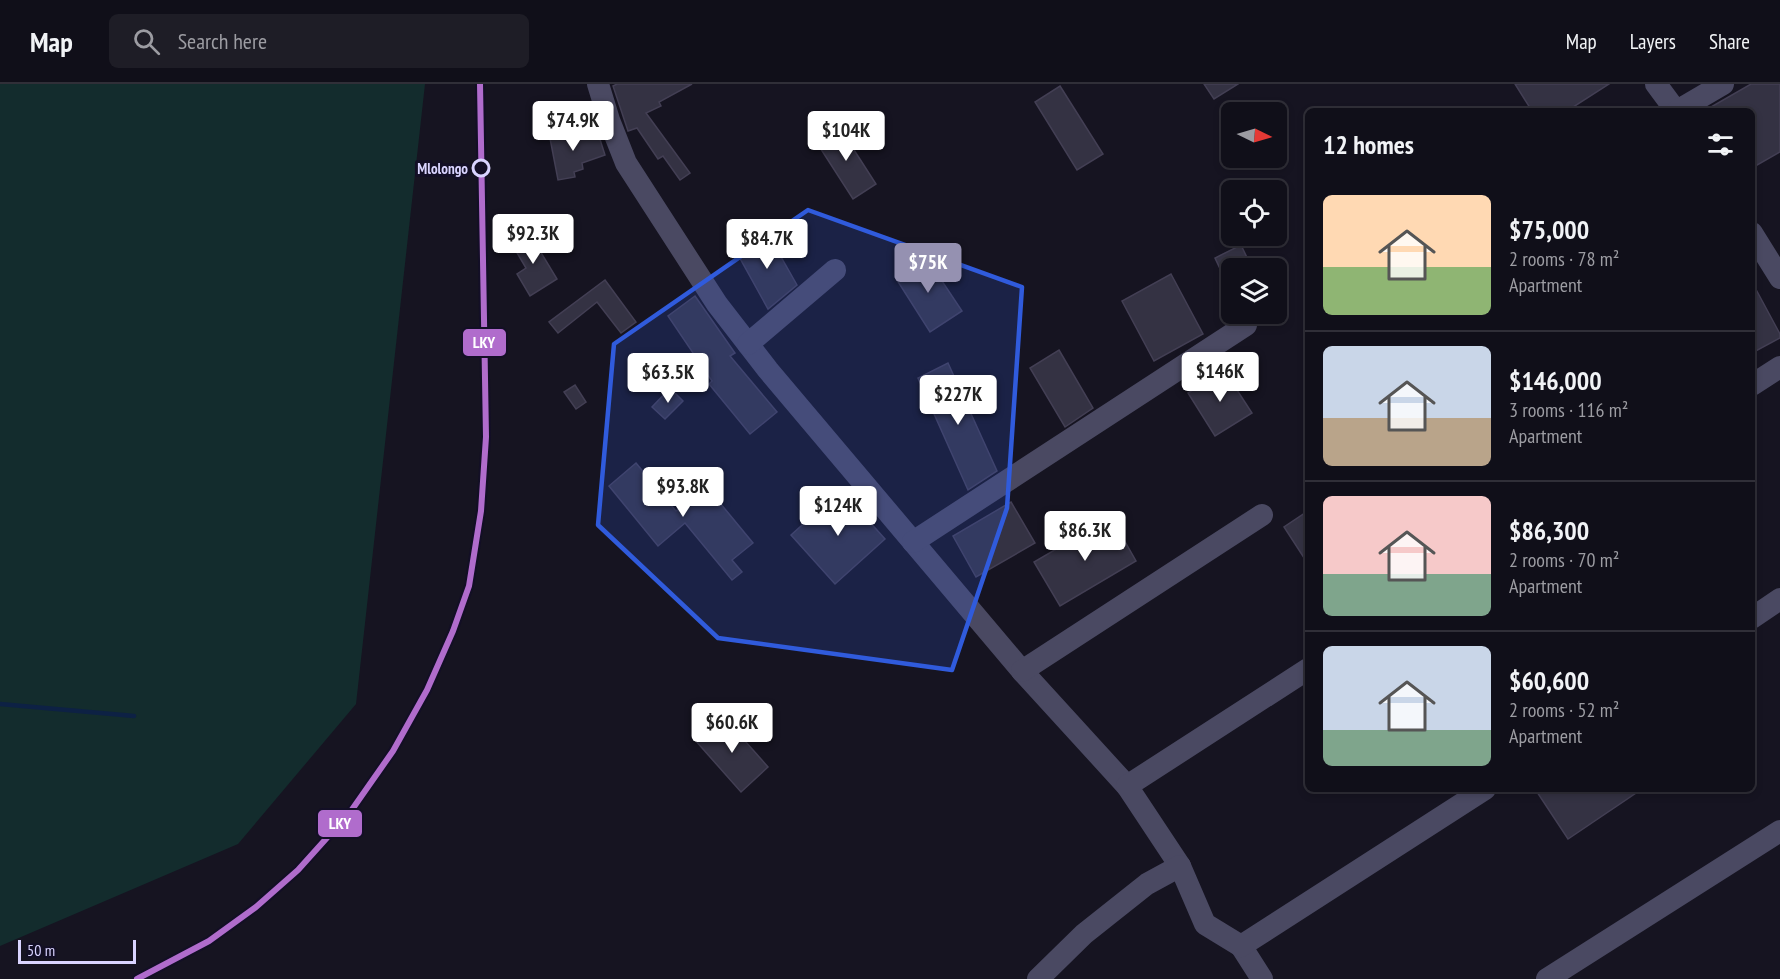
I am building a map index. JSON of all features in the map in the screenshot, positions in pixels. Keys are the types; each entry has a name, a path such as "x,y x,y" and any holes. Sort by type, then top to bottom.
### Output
{"street":[{"path":"598,84 626,163 717,304 1022,671 1127,786 1180,866 1206,924 1242,946 1262,979"},
{"path":"1656,84 1674,108"},
{"path":"1681,108 1723,84"},
{"path":"1755,238 1780,278"},
{"path":"748,344 835,270"},
{"path":"913,542 1246,325"},
{"path":"1755,383 1780,367"},
{"path":"1022,671 1262,515"},
{"path":"1755,616 1780,599"},
{"path":"1127,786 1305,671"},
{"path":"1242,946 1480,792"},
{"path":"1562,975 1780,831"},
{"path":"1038,979 1084,934 1147,884 1180,866"}],"highlighted area":[{"path":"808,210 1022,287 1007,508 952,670 718,638 598,525 614,344"}],"green space":[{"path":"0,84 425,84 356,704 238,844 0,946"}],"building":[{"path":"617,84 692,84 659,102 661,106 646,113 690,173 680,180 663,156 658,159 637,128 628,131 613,86"},
{"path":"1204,84 1238,84 1214,99"},
{"path":"1515,84 1609,84 1572,108 1530,108"},
{"path":"1751,84 1780,84 1780,152 1755,166 1755,108 1709,108"},
{"path":"1060,86 1103,154 1077,170 1035,102"},
{"path":"838,125 876,184 853,199 815,140"},
{"path":"574,128 577,141 598,133 605,155 582,163 583,169 574,172 575,177 558,180 549,133"},
{"path":"528,231 557,279 530,296 517,274 526,268 510,241"},
{"path":"768,234 797,285 768,309 737,253"},
{"path":"1241,246 1247,258 1221,258 1221,271 1215,258"},
{"path":"926,257 962,311 930,332 895,277"},
{"path":"1171,274 1203,334 1154,361 1122,301"},
{"path":"605,280 636,322 621,333 597,302 558,333 549,322"},
{"path":"1755,288 1780,334 1780,338 1755,351"},
{"path":"695,296 735,353 730,356 777,412 750,434 709,384 712,381 668,316"},
{"path":"1059,350 1093,408 1065,427 1030,368"},
{"path":"948,363 997,471 968,490 918,378"},
{"path":"1224,370 1252,413 1215,436 1188,393"},
{"path":"575,385 586,402 576,409 564,392"},
{"path":"670,388 683,401 665,419 652,407"},
{"path":"636,463 676,511 706,486 753,543 732,560 742,572 732,580 685,523 658,546 609,486"},
{"path":"841,490 885,539 835,584 791,535"},
{"path":"1011,502 1035,543 976,577 953,536"},
{"path":"1305,513 1305,559 1284,527"},
{"path":"1111,517 1136,561 1060,606 1034,562"},
{"path":"722,715 768,767 741,792 695,740"},
{"path":"1537,792 1638,792 1568,839"}],"waterway":[{"path":"0,704 134,716"}],"transit line":[{"name":"LKY","path":"137,979 209,941 256,907 298,870 351,811 393,751 427,690 453,631 469,586 481,511 486,437 480,84"}],"place":[{"name":"Mlolongo","path":"481,168"}]}
